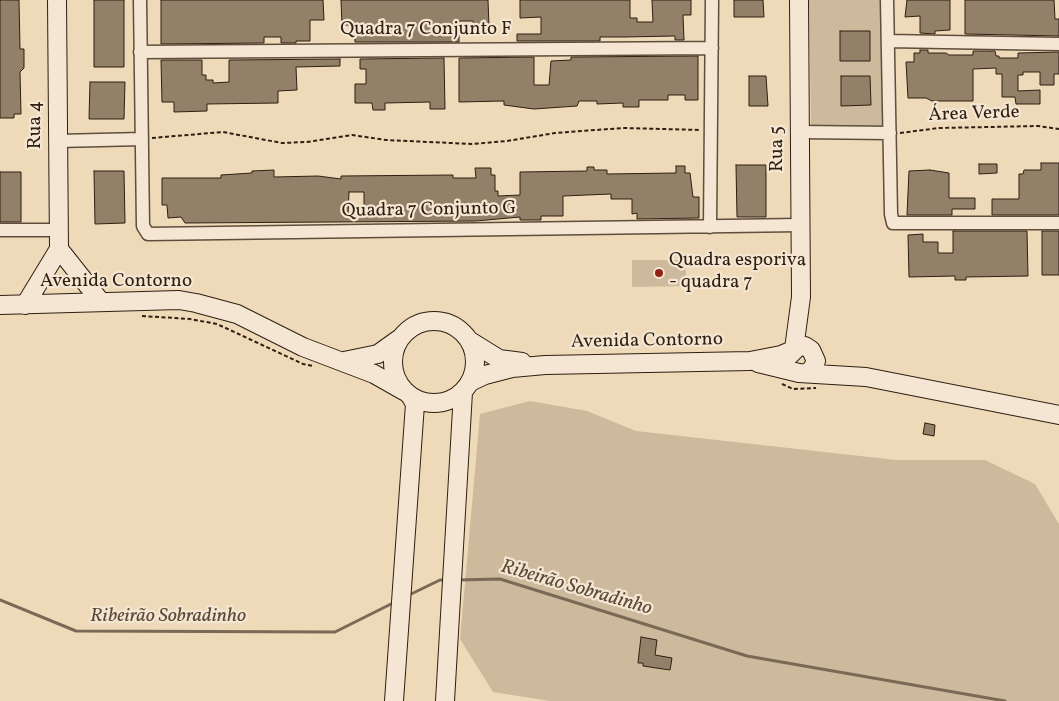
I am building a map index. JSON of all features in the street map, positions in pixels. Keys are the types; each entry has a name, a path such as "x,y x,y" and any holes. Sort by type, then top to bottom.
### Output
{"main road":[{"name":"Rua 4","path":"57,0 59,249"},
{"name":"Rua 5","path":"799,0 800,225 803,350"},
{"path":"25,305 59,249 101,302"},
{"name":"Avenida Contorno","path":"0,305 179,300 212,306 237,314 291,342 374,374 410,398"},
{"path":"341,362 378,354 415,325 435,320 449,323 461,330 470,341 475,355 475,368 466,394 444,701"},
{"path":"399,339 393,352 392,366 396,380 410,398 432,404 444,403 466,394"},
{"name":"Avenida Contorno","path":"470,341 482,350 499,358 545,365"},
{"path":"803,350 816,361 812,369 801,372 789,363 803,350"},
{"name":"Avenida Contorno","path":"466,394 497,371 545,365 750,361 803,350 822,360 866,377"},
{"name":"Avenida Contorno","path":"750,361 801,372 866,377 1059,416"},
{"path":"394,701 402,582 410,398"}],"street":[{"path":"58,141 142,139 140,0"},
{"path":"710,227 712,0"},
{"path":"888,0 891,214 893,223 1059,223"},
{"path":"888,42 1059,44"},
{"name":"Quadra 7 Conjunto F","path":"140,52 712,48"},
{"path":"800,132 890,133"},
{"name":"Quadra 7 Conjunto G","path":"142,139 143,226 148,234 800,225"},
{"path":"0,230 59,230"}],"path":[{"name":"Área Verde","path":"890,133 915,132 939,128 1038,126 1059,129"},
{"path":"142,139 224,132 282,143 307,142 352,135 386,140 472,144 613,128 710,130"},
{"path":"141,316 190,319 217,324 303,364 321,368"},
{"path":"776,381 793,389 820,388"},
{"path":"410,398 424,407 459,405 466,394"}],"shaded area":[{"path":"809,0 882,0 884,126 811,126"},
{"name":"Quadra esporiva - quadra 7","path":"632,260 686,260 686,286 632,287"},
{"path":"530,401 587,411 636,431 896,460 985,460 1035,484 1059,524 1059,701 550,701 493,692 460,639 480,414"}],"building":[{"path":"0,0 19,0 20,49 24,49 24,68 20,72 21,114 14,114 14,118 0,118"},
{"path":"94,0 124,0 124,67 94,67"},
{"path":"161,0 323,0 324,20 310,20 310,41 281,43 281,37 264,37 264,43 161,44"},
{"path":"341,0 488,0 489,26 474,26 473,21 459,21 459,42 355,42 354,25 342,25"},
{"path":"520,0 630,0 630,18 637,18 637,22 653,22 652,0 691,0 691,15 683,15 684,40 675,40 675,36 600,37 600,41 517,41 517,34 541,34 541,17 520,18"},
{"path":"734,0 763,0 764,17 734,17"},
{"path":"907,0 950,0 950,30 935,31 935,34 920,33 920,16 905,17"},
{"path":"965,0 1054,0 1055,19 1059,19 1059,36 965,34"},
{"path":"840,31 870,31 870,61 840,61"},
{"path":"920,50 928,50 928,53 946,53 949,55 973,55 973,51 995,51 996,56 999,56 999,58 1018,58 1018,53 1059,52 1059,74 1054,74 1054,85 1040,85 1040,72 1023,72 1023,75 1018,75 1018,91 1040,90 1040,104 1016,104 1015,97 1002,97 1002,74 996,74 996,68 973,69 973,101 932,101 926,98 908,98 906,62 914,62 914,53 920,53"},
{"path":"698,56 698,100 685,100 685,95 668,95 668,100 639,100 639,107 623,107 623,103 597,104 597,101 579,101 577,106 534,109 504,105 504,101 459,102 459,58 534,57 534,85 549,85 551,61 571,60 571,57"},
{"path":"444,58 445,109 430,109 430,102 385,103 385,110 373,110 372,103 355,103 355,84 366,84 366,69 360,69 360,59"},
{"path":"340,59 340,66 296,67 297,90 278,91 278,103 207,104 207,111 174,112 174,102 162,102 161,60 202,60 202,75 206,75 206,80 213,80 213,83 229,82 229,60"},
{"path":"749,76 766,76 768,106 749,106"},
{"path":"841,76 870,76 871,105 841,106"},
{"path":"90,82 125,82 124,119 89,119"},
{"path":"1041,163 1059,163 1059,215 992,215 992,199 1019,199 1019,174 1023,174 1024,170 1041,170"},
{"path":"979,164 997,164 997,173 979,174"},
{"path":"736,165 766,165 766,217 737,217"},
{"path":"676,166 685,166 685,173 690,173 693,197 699,197 699,218 637,219 637,213 632,214 632,199 611,199 611,194 563,196 563,216 541,216 541,220 520,220 520,217 476,221 185,223 181,217 168,218 167,205 162,205 162,178 221,178 221,175 252,173 252,171 274,170 274,177 318,176 341,179 341,176 453,175 453,178 476,178 475,168 491,168 491,175 495,175 495,191 498,191 498,196 520,195 520,172 587,171 587,167 594,167 594,170 607,170 607,174 676,173","holes":["349,192 364,192 364,214 348,214"]},
{"path":"930,170 949,173 949,198 975,198 975,209 952,209 952,215 907,215 909,171"},
{"path":"94,171 124,171 125,223 95,224"},
{"path":"0,172 21,172 21,222 0,222"},
{"path":"953,231 1027,231 1028,276 966,277 966,280 955,280 955,276 909,277 908,235 923,234 923,242 938,242 938,253 953,253"},
{"path":"1042,231 1059,231 1059,275 1042,275"},
{"path":"925,423 935,425 934,436 923,434"},
{"path":"641,637 657,640 655,655 672,658 670,670 643,666 643,663 638,663"}],"waterway":[{"name":"Ribeirão Sobradinho","path":"458,580 500,579 747,656 1005,701"},
{"name":"Ribeirão Sobradinho","path":"407,596 440,580 447,580"},
{"name":"Ribeirão Sobradinho","path":"0,600 76,631 335,632 395,602"}],"place":[{"name":"Quadra esporiva - quadra 7","path":"659,273"}]}
